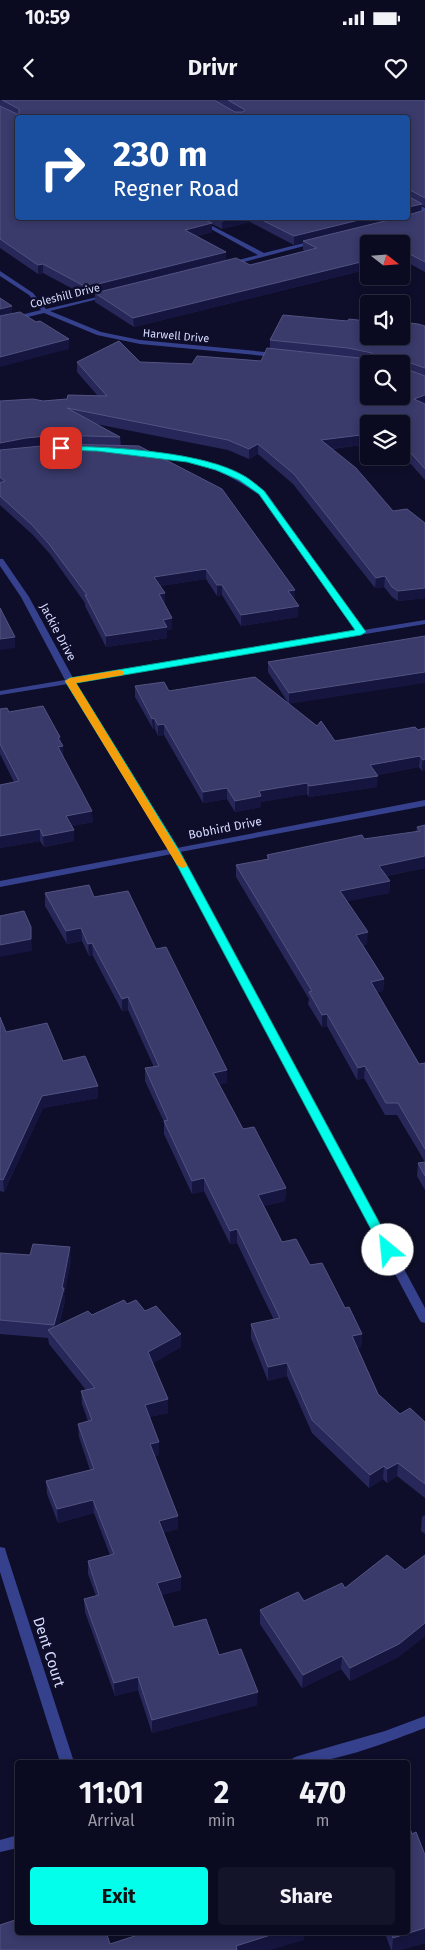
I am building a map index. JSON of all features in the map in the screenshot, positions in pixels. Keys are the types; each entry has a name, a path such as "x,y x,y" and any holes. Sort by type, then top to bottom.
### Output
{"street":[{"path":"410,203 425,210"},
{"path":"416,217 425,214"},
{"path":"198,220 263,255"},
{"path":"225,265 320,241"},
{"name":"Harwell Drive","path":"0,273 31,294 46,312 87,327 99,334 117,339 288,356"},
{"name":"Coleshill Drive","path":"0,322 112,294"},
{"path":"136,453 188,459 219,468 242,478 262,493 361,632"},
{"name":"Jackie Drive","path":"0,561 25,597 70,681 174,850 425,1320"},
{"path":"0,693 425,622"},
{"name":"Bobhird Drive","path":"0,884 425,803"},
{"name":"Dent Court","path":"0,1552 66,1760"},
{"path":"305,1760 386,1737 425,1722"},
{"path":"0,1846 15,1842"}],"building":[{"path":"2,100 214,100 235,112 243,112 245,110 228,100 425,100 425,198 410,190 410,115 19,115 19,109"},
{"path":"0,106 19,115 15,115 15,220 205,220 212,223 185,230 226,252 86,287 43,264 38,265 0,239"},
{"path":"410,197 422,204 410,207"},
{"path":"425,210 425,262 410,254 410,235 360,235 360,262 133,318 95,293 236,258 250,265 317,248 303,241 389,220 410,220 410,214"},
{"path":"262,220 359,220 294,236"},
{"path":"0,298 12,306 0,309"},
{"path":"20,312 36,322 40,321 69,339 0,357 0,316"},
{"path":"283,315 347,321 349,319 360,320 360,345 410,345 410,323 418,324 425,326 425,368 410,363 410,355 373,355 372,353 348,348 270,340"},
{"path":"119,341 140,362 192,364 197,356 261,361 267,348 360,358 360,405 410,405 410,370 425,376 425,395 414,399 425,404 425,469 410,452 410,415 360,415 360,435 321,440 356,468 393,511 407,509 425,523 425,588 398,591 392,587 385,576 376,578 294,474 258,444 249,449 228,440 67,408 120,437 57,435 0,443 0,401 67,399 68,395 107,396 77,362"},
{"path":"62,444 139,446 222,489 295,590 288,591 299,606 241,615 222,585 217,585 206,569 154,577 165,593 159,594 172,618 163,620 167,627 106,636 85,595 87,595 49,544 32,525 0,496 0,483 5,481 0,477 0,450"},
{"path":"0,608 15,637 0,639"},
{"path":"425,636 425,672 289,693 268,662"},
{"path":"255,677 317,726 321,721 335,741 415,727 418,730 425,728 425,759 423,760 420,756 370,765 378,776 309,786 307,783 259,791 261,796 235,801 227,788 203,792 164,724 158,725 154,718 152,719 135,686 164,682 169,691"},
{"path":"43,706 60,737 58,738 63,746 58,747 92,811 66,816 74,830 43,836 40,829 0,836 0,785 19,781 0,744 0,709 7,708 9,712"},
{"path":"425,825 425,856 379,866 390,881 340,891 368,932 356,935 384,979 371,982 419,1064 425,1063 425,1149 398,1103 386,1103 365,1066 358,1068 327,1014 322,1015 309,992 312,991 236,865 269,859 267,855 362,835 364,839 420,831 417,827"},
{"path":"89,885 94,897 128,891 156,949 166,947 227,1070 213,1073 243,1129 254,1127 286,1188 258,1195 282,1242 296,1239 310,1265 322,1263 345,1308 349,1307 362,1334 352,1336 378,1394 400,1414 410,1408 425,1422 425,1484 398,1463 387,1469 384,1466 370,1475 312,1420 287,1363 268,1367 251,1324 280,1318 237,1229 230,1231 204,1178 192,1181 164,1121 168,1120 145,1068 159,1066 128,997 122,999 92,943 88,944 81,928 66,931 45,893"},
{"path":"24,911 31,927 31,939 0,945 0,916"},
{"path":"0,1017 6,1032 47,1023 63,1061 85,1056 98,1086 42,1096 3,1180 0,1179"},
{"path":"425,1162 425,1176 418,1163"},
{"path":"33,1244 70,1247 62,1288 64,1288 54,1325 0,1320 0,1253 30,1255"},
{"path":"124,1300 127,1304 136,1300 145,1311 156,1306 181,1334 148,1352 168,1399 145,1405 159,1442 150,1444 178,1516 159,1521 181,1577 157,1583 174,1627 206,1619 219,1655 241,1649 258,1692 152,1720 138,1677 114,1683 84,1599 99,1595 88,1561 114,1554 93,1500 57,1509 46,1481 94,1469 78,1424 92,1420 81,1391 95,1388 48,1330 88,1311 92,1315"},
{"path":"387,1555 405,1570 425,1555 425,1623 399,1644 350,1668 342,1656 303,1675 260,1610 298,1592 304,1601 342,1583 345,1588"},
{"path":"410,1828 412,1834 416,1832 425,1855 425,1928 410,1933"},
{"path":"15,1920 15,1935 107,1935 110,1944 138,1935 271,1935 236,1946 237,1950 0,1950 0,1925"},
{"path":"392,1935 403,1935 393,1938"}],"slow traffic":[{"path":"119,673 70,681 182,865"}],"route":[{"path":"61,448 156,454 188,459 219,468 242,478 262,493 361,632 70,681 174,850 388,1250"}]}
